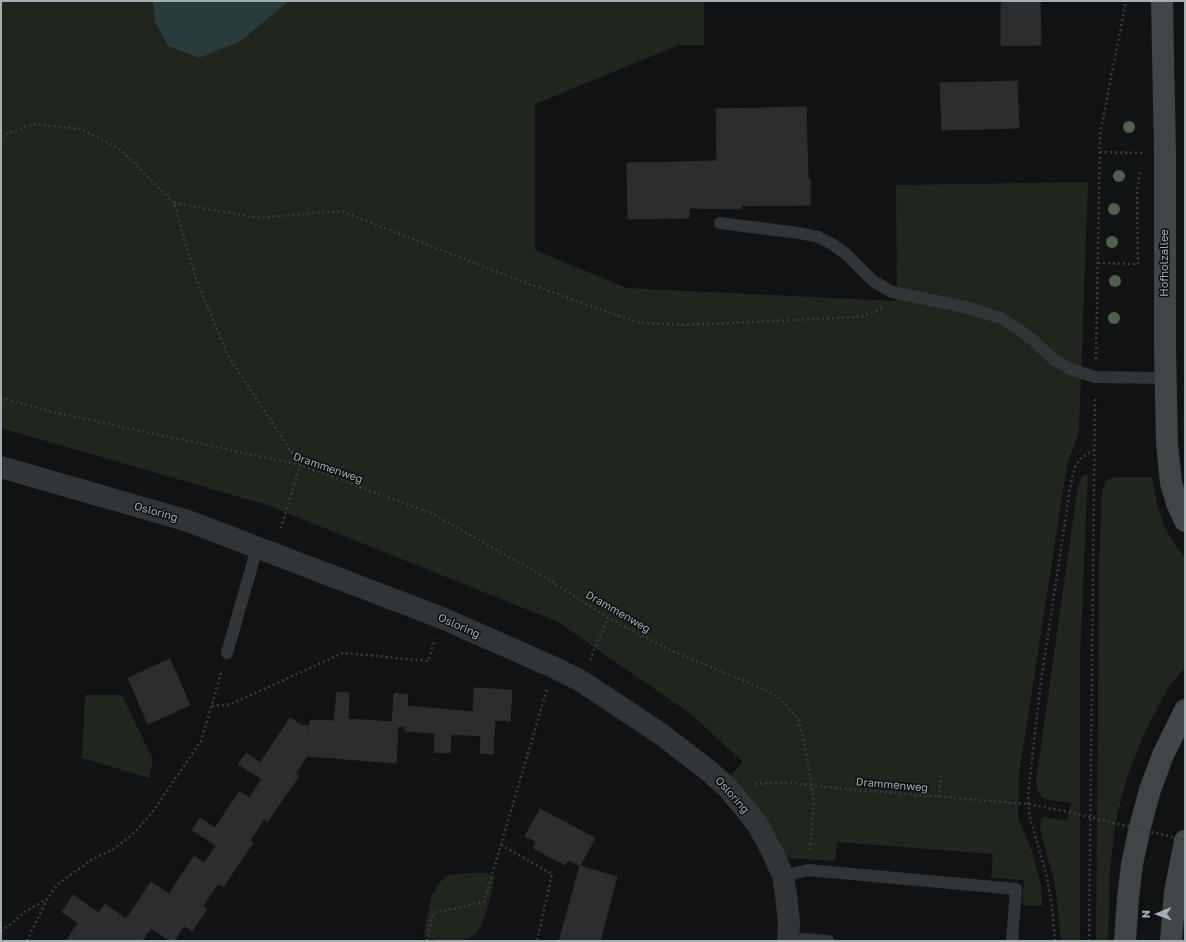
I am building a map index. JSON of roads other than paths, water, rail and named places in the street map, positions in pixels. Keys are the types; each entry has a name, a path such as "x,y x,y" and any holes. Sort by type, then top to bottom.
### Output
{"street":[{"name":"Hofholzallee","path":"1162,1 1165,378 1167,443 1172,483 1177,503 1185,522"},
{"name":"Osloring","path":"1,467 188,521 442,618 581,681 661,734 709,771 729,789 758,825 783,876 789,923 788,939"},
{"path":"1125,941 1131,871 1140,827 1150,790 1163,755 1185,710"},
{"path":"1170,941 1175,892 1185,840"}],"lane":[{"path":"720,223 799,233 818,238 832,244 846,254 873,281 892,292 965,307 1001,318 1033,340 1053,359 1070,370 1095,377 1165,378"},
{"path":"227,653 265,551"},
{"path":"783,876 808,870 1016,889 1012,941"},
{"path":"788,939 828,941"}]}
